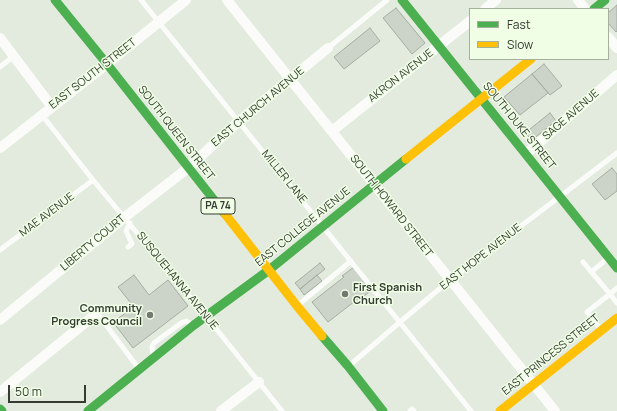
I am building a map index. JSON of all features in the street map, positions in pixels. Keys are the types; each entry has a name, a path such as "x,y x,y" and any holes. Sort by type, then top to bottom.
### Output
{"main road":[{"name":"SOUTH QUEEN STREET","path":"55,0 297,306 348,366 383,411"},
{"name":"SOUTH DUKE STREET","path":"402,0 617,268"},
{"path":"595,8 605,0"},
{"name":"EAST COLLEGE AVENUE","path":"88,411 194,325 269,270 530,60"},
{"name":"EAST PRINCESS STREET","path":"500,411 617,318"}],"street":[{"name":"EAST SOUTH STREET","path":"0,148 186,0"},
{"name":"SOUTH HOWARD STREET","path":"227,0 555,411"},
{"path":"486,8 496,0"},
{"path":"578,0 584,8"},
{"name":"AKRON AVENUE","path":"332,131 469,22"},
{"path":"0,38 52,107"},
{"path":"609,38 617,48"},
{"name":"EAST CHURCH AVENUE","path":"188,168 239,121 328,48"},
{"name":"SAGE AVENUE","path":"526,154 617,75"},
{"name":"LIBERTY COURT","path":"0,320 127,220 188,168"},
{"path":"0,392 97,313"},
{"path":"221,411 259,382"}],"lane":[{"name":"MILLER LANE","path":"141,0 472,411"},
{"path":"328,48 387,0"},
{"path":"0,67 14,56"},
{"name":"SUSQUEHANNA AVENUE","path":"42,115 93,180 206,316 282,411"},
{"name":"EAST HOPE AVENUE","path":"348,366 450,280 617,153"},
{"name":"MAE AVENUE","path":"0,250 93,180"},
{"path":"127,220 126,231 132,244 128,247"},
{"path":"591,272 609,258"},
{"path":"297,306 351,261"},
{"path":"583,262 617,303"},
{"path":"601,330 586,312 617,288"},
{"path":"97,313 139,369"},
{"path":"410,411 412,409 414,411"}],"building":[{"path":"617,5 616,32 609,24 609,12"},
{"path":"396,8 425,43 412,54 383,18"},
{"path":"370,28 380,41 344,69 334,57"},
{"path":"544,64 562,86 550,95 532,74"},
{"path":"532,74 548,93 520,115 504,97"},
{"path":"550,113 556,121 532,140 525,133"},
{"path":"612,168 617,174 617,191 605,200 592,184"},
{"path":"320,263 325,269 300,289 295,283"},
{"name":"First Spanish Church","path":"354,267 372,290 328,322 312,302 344,277 342,276"},
{"name":"Community Progress Council","path":"134,275 149,295 168,280 188,306 133,348 113,322 134,307 118,287"},
{"path":"317,275 322,281 304,295 300,289"}],"traffic: fast":[{"path":"55,0 225,214"},
{"path":"402,0 617,268"},
{"path":"595,8 605,0"},
{"path":"88,411 194,325 269,270 406,159"},
{"path":"322,336 348,366 383,411"}],"traffic: slow":[{"path":"406,159 530,60"},
{"path":"225,214 322,336"},
{"path":"500,411 617,318"}],"place":[{"name":"First Spanish Church","path":"345,294"},
{"name":"Community Progress Council","path":"150,315"}]}
